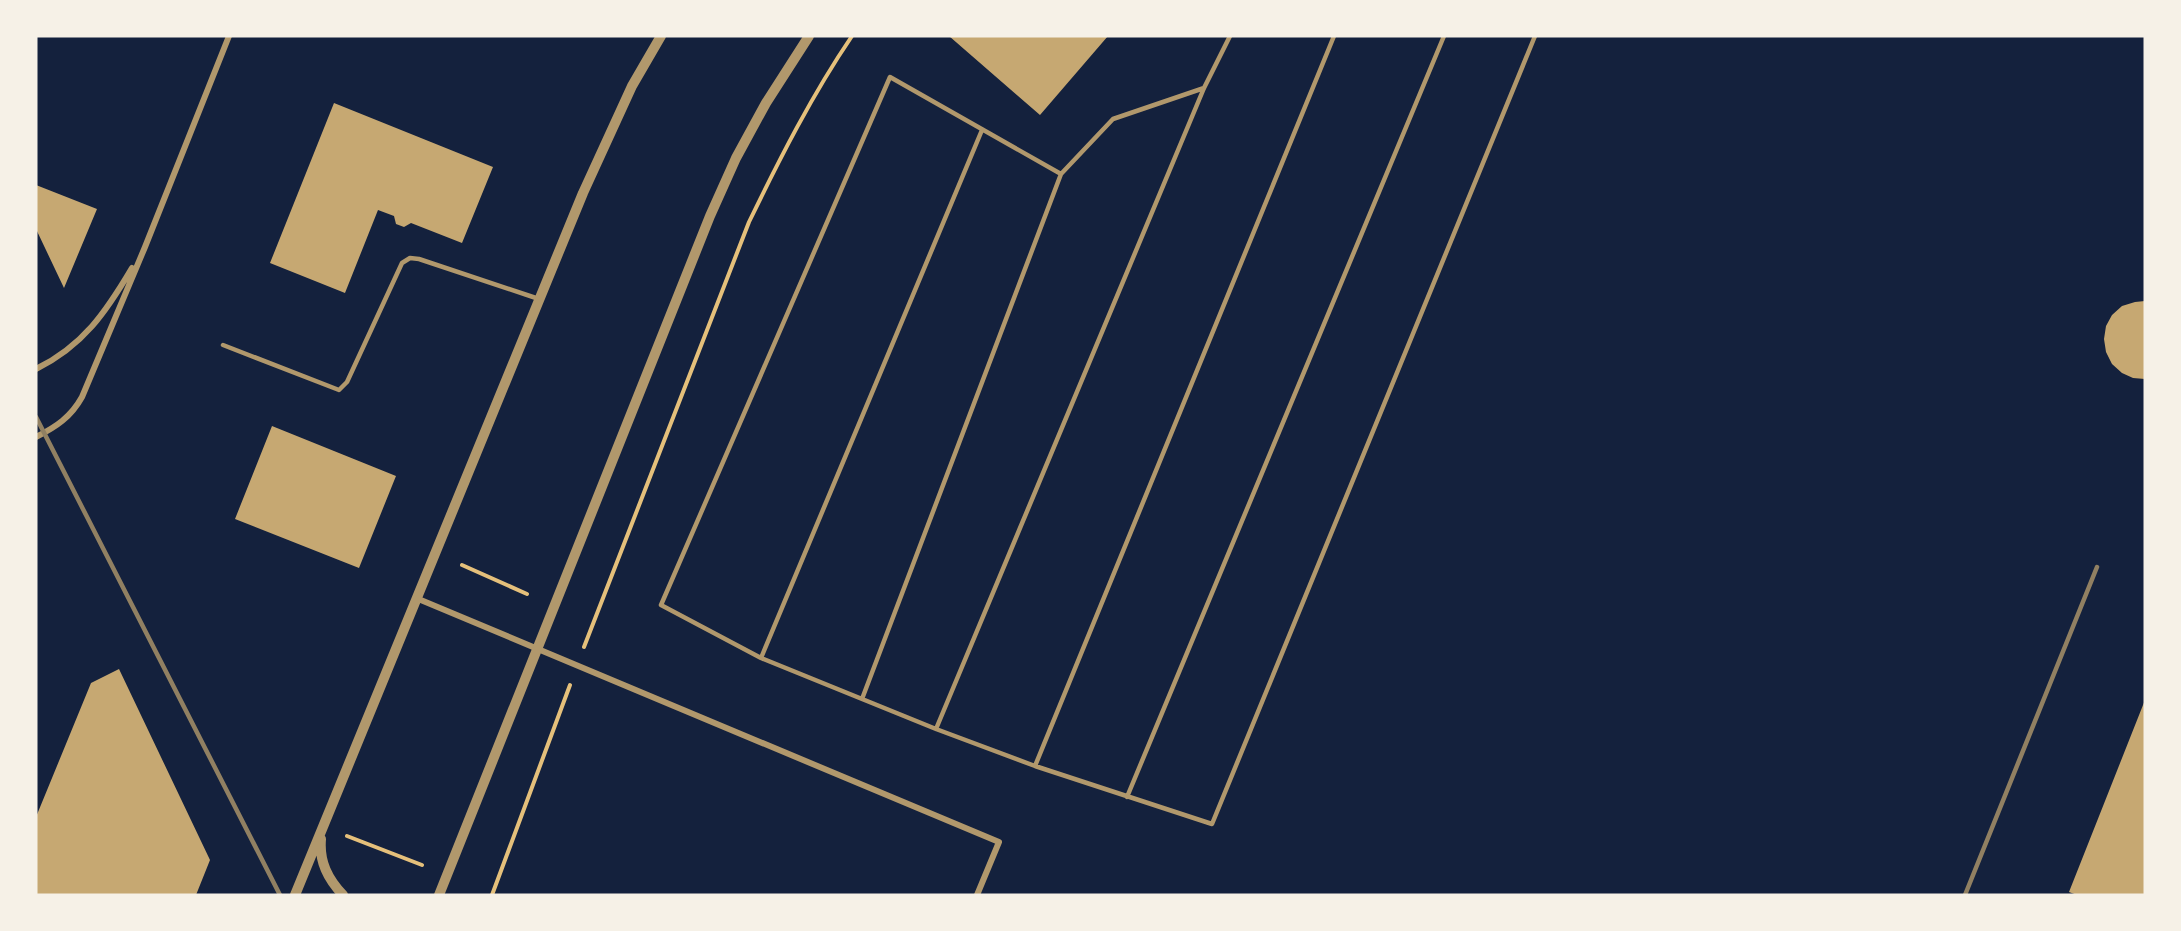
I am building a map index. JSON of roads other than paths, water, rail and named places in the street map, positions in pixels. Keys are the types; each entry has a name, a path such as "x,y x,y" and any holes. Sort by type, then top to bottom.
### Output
{"street":[{"path":"36,437 59,424 74,411 82,397 229,36"},
{"path":"295,895 583,193 632,86 661,36"},
{"path":"434,895 440,891 710,216 736,158 766,103 808,36"},
{"path":"36,369 59,358 96,322 145,247"},
{"path":"416,598 999,842 977,895"},
{"path":"322,830 321,848 324,867 333,884 343,895"}],"lane":[{"path":"936,729 1204,88 1230,36"},
{"path":"1035,766 1334,36"},
{"path":"1127,797 1444,36"},
{"path":"1061,174 890,77 661,605 761,658 936,729 1035,766 1212,824 1535,36"},
{"path":"862,699 1061,174 1113,119 1204,88"},
{"path":"761,658 982,130"},
{"path":"223,345 339,390 347,382 402,263 410,258 539,299"}],"railway":[{"path":"36,417 280,895"},
{"path":"1965,895 2097,567"}]}
